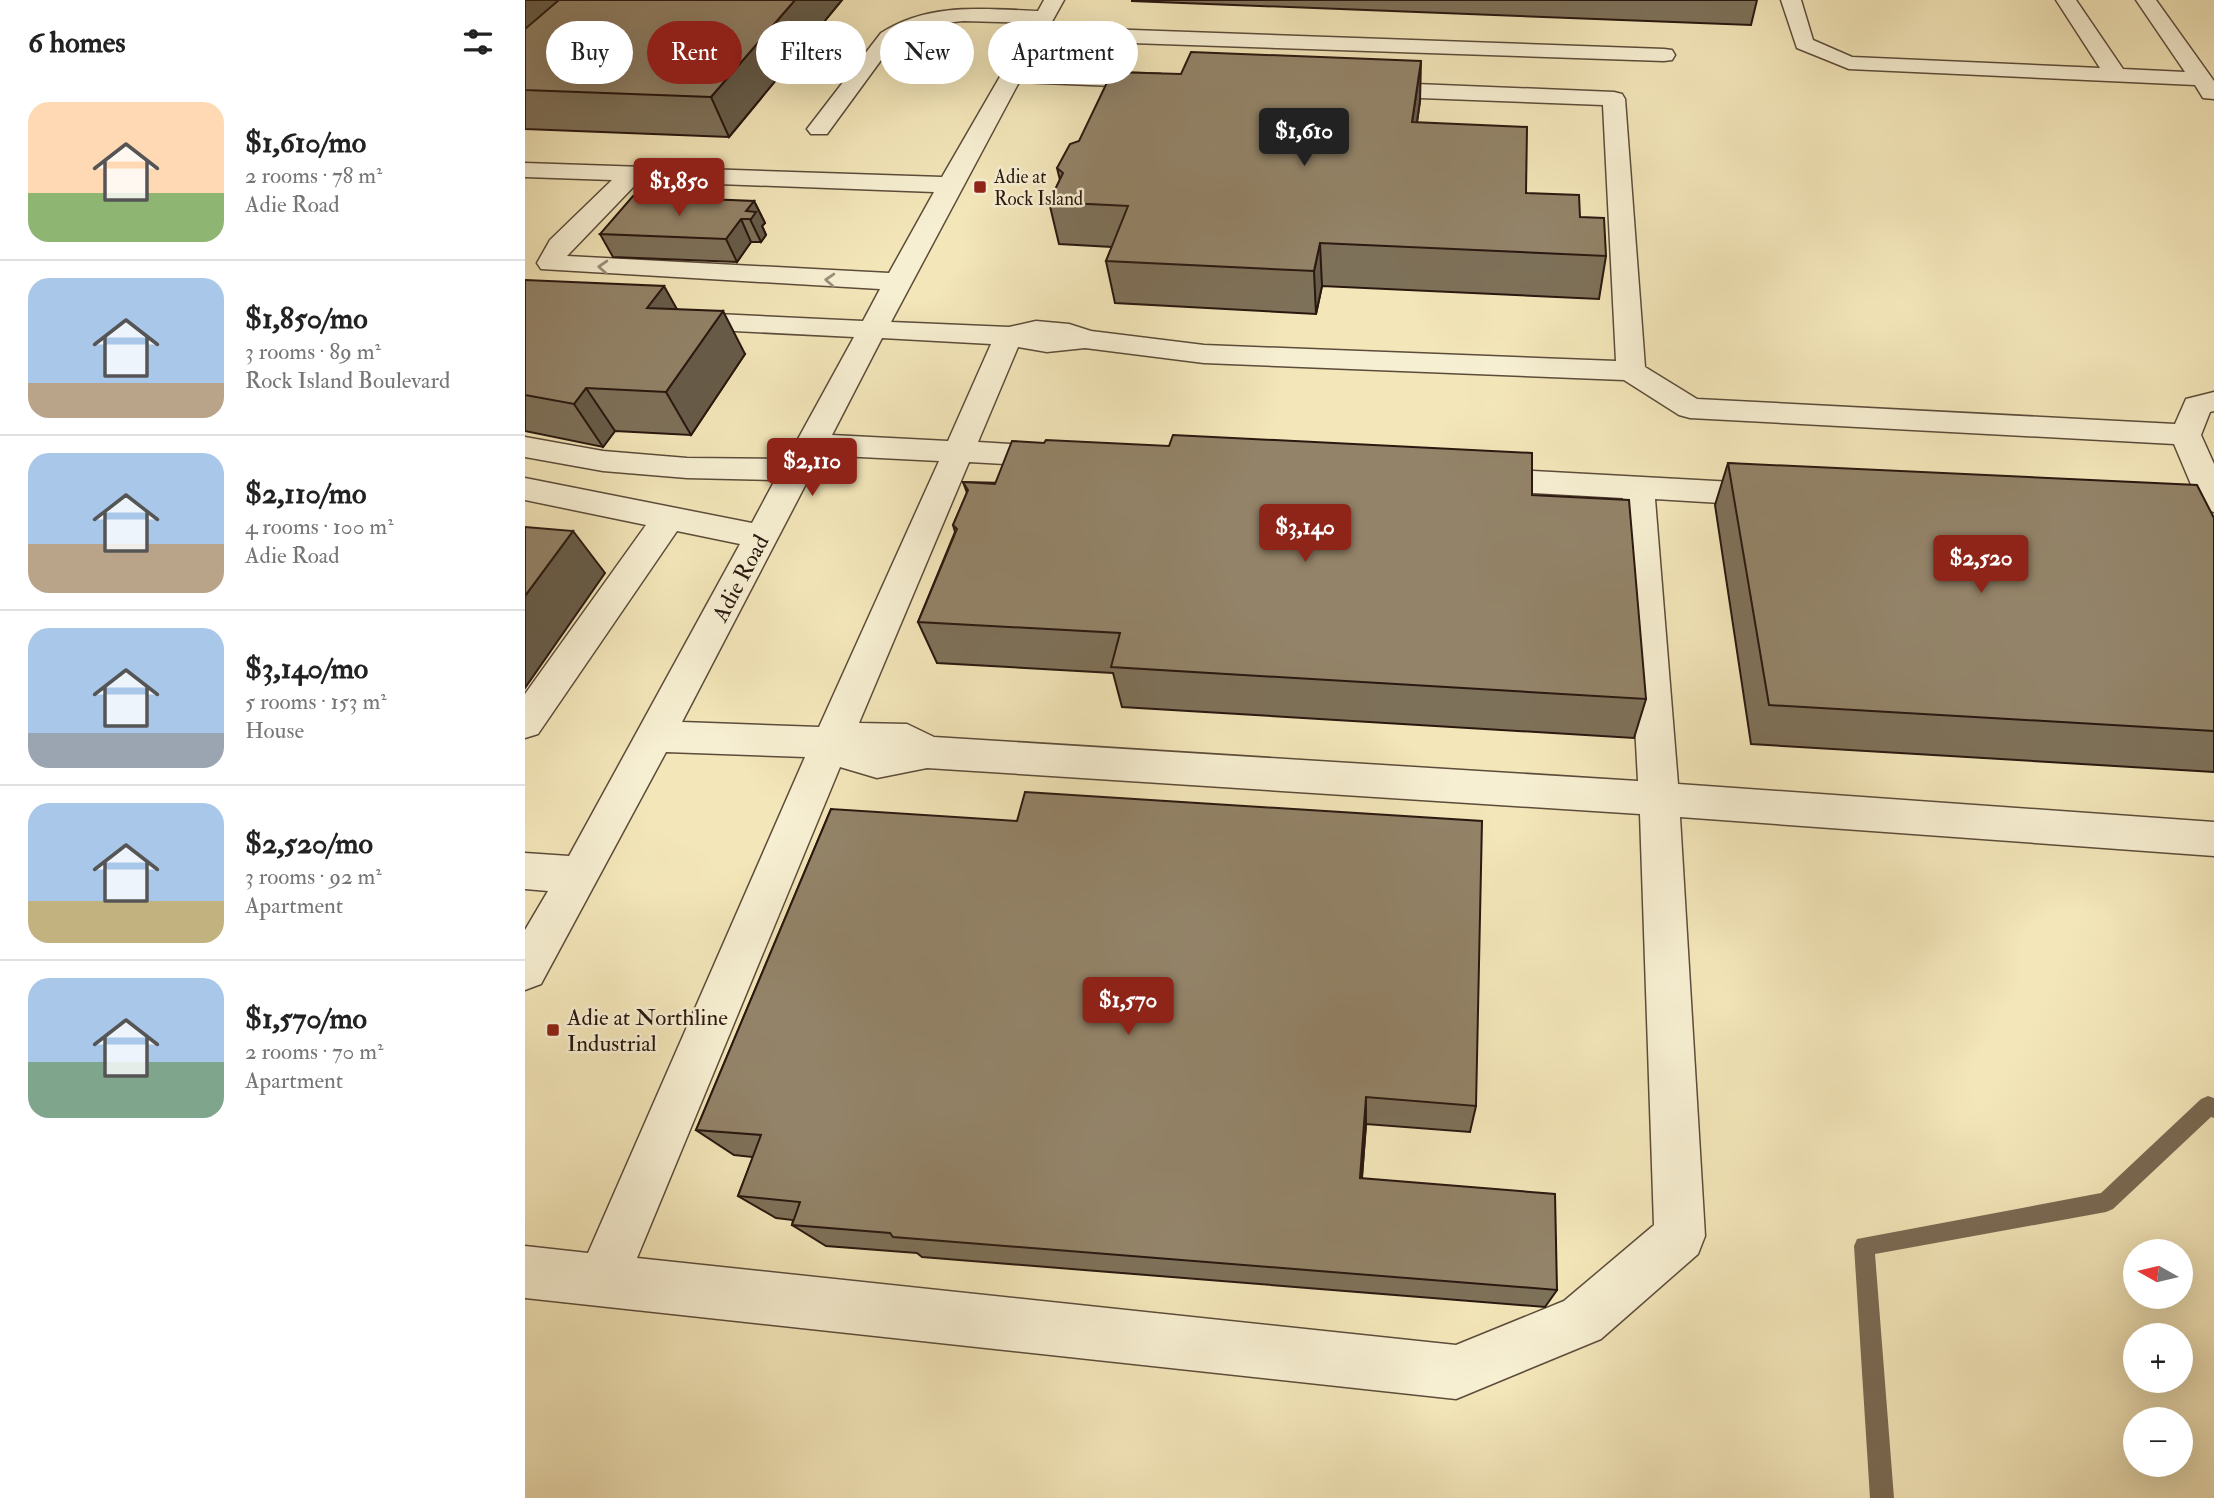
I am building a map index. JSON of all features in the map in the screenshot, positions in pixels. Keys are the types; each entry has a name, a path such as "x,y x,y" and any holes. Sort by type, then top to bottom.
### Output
{"street":[{"path":"1791,0 1804,44 1850,63 2201,79"},
{"path":"2066,0 2116,75"},
{"path":"2146,0 2214,98"},
{"path":"819,129 888,37 902,26 939,16 1044,17 1664,55"},
{"path":"1138,80 1179,81"},
{"name":"Adie Road","path":"525,970 580,875 1006,84"},
{"path":"1342,88 1613,99 1631,371"},
{"path":"525,170 950,185"},
{"path":"633,174 559,247 549,263 898,282"},
{"path":"650,318 1009,336 1036,329 1069,332 1085,339 1204,354 1631,371 1690,408 2186,435"},
{"path":"602,1280 831,743 1009,336"},
{"path":"2205,512 2186,435 2197,406 2214,401"},
{"path":"525,447 603,461 687,468 805,457 957,452 1087,458"},
{"path":"1445,477 1803,496"},
{"path":"525,1272 1456,1372 1582,1320 1680,1236 1659,799 1638,488"},
{"path":"525,489 761,537"},
{"path":"525,723 668,519"},
{"path":"655,736 831,743 864,737 895,738 907,739 927,752 1659,799 2214,839"},
{"path":"525,871 580,875"}],"building":[{"path":"559,0 795,0 777,21 756,21 756,45 742,61 742,21 647,21 647,84 722,84 711,97 525,90 525,29"},
{"path":"1191,52 1421,61 1412,122 1527,127 1526,193 1579,195 1580,217 1604,218 1606,256 1320,243 1314,271 1106,261 1128,206 1049,202 1063,173 1057,168 1070,144 1079,141 1106,84 1138,84 1138,73 1181,74"},
{"path":"633,196 754,201 746,211 756,212 751,219 741,219 726,239 600,234"},
{"path":"525,280 664,286 647,308 723,311 666,392 586,388 574,404 525,395"},
{"path":"1173,435 1532,453 1532,495 1629,500 1646,699 1111,667 1120,633 918,622 957,529 953,525 968,490 963,482 995,484 1012,441 1169,446"},
{"path":"1728,463 2197,485 2214,518 2214,731 1769,705"},
{"path":"525,527 573,531 525,596"},
{"path":"1025,792 1482,821 1476,1106 1366,1097 1360,1178 1555,1194 1557,1290 893,1237 890,1233 792,1225 800,1202 738,1196 761,1135 696,1130 831,809 1017,821"}],"waterway":[{"path":"1882,1498 1864,1246 2106,1202 2208,1106 2214,1108"}],"place":[{"name":"Adie at Rock Island","path":"980,187"},
{"name":"Adie at Northline Industrial","path":"553,1030"}]}
